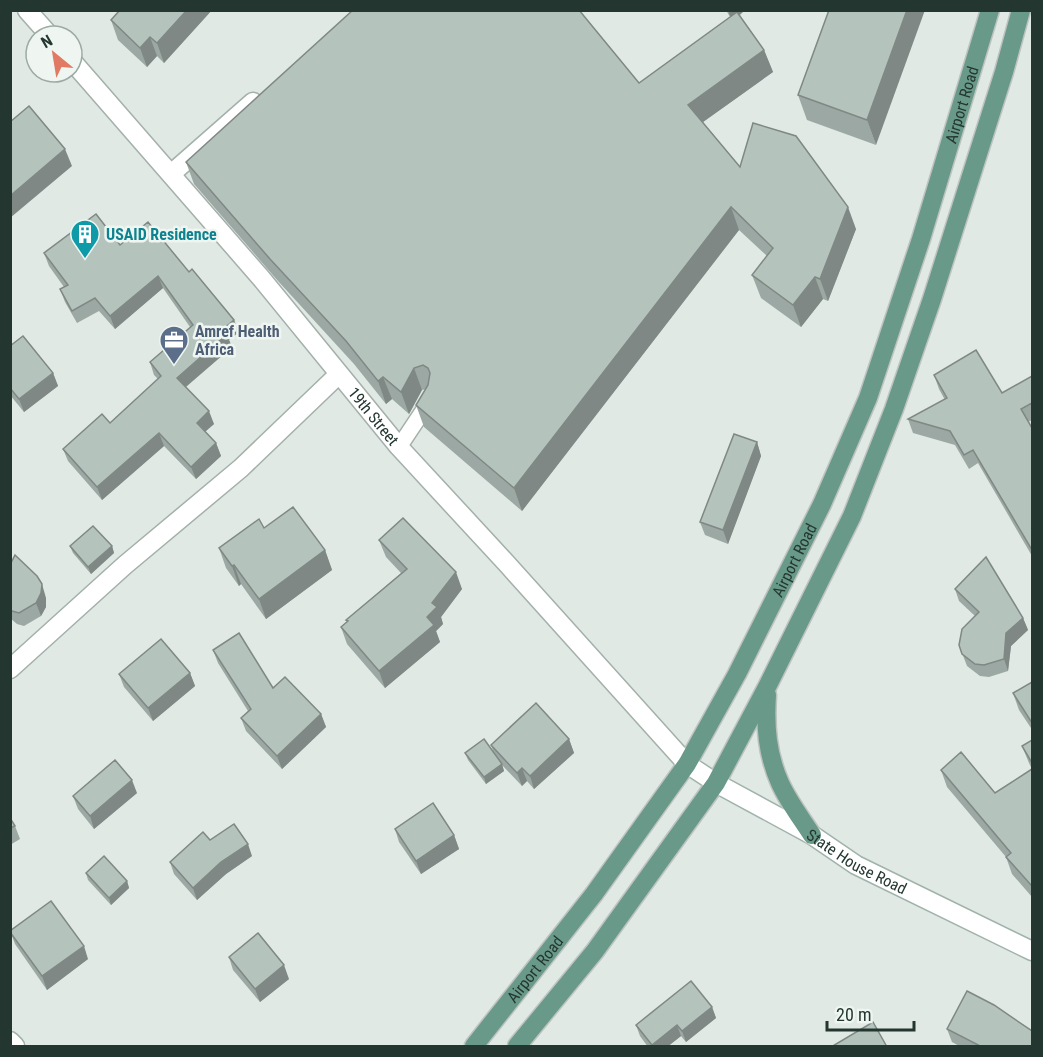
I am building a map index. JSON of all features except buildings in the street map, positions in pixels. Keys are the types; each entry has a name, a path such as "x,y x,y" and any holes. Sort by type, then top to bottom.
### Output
{"main road":[{"name":"Airport Road","path":"474,1047 594,894 687,765 737,674 817,515 868,398 921,239 990,10"},
{"name":"Airport Road","path":"517,1047 595,951 716,783 767,687 852,516 894,409 1004,72 1021,10"},
{"path":"973,64 1004,72"},
{"path":"767,687 765,724 770,753 780,784 812,835"}],"street":[{"path":"27,10 39,24"},
{"name":"19th Street","path":"84,75 261,278 399,447 508,564 687,765"},
{"path":"171,174 268,89"},
{"path":"10,669 125,565 241,468 338,375"},
{"name":"State House Road","path":"687,765 812,835 856,865 1032,951"},
{"path":"10,1041 15,1047"}],"lane":[{"path":"399,447 427,405 429,398"}],"place":[{"name":"USAID Residence","path":"85,260"},
{"name":"Amref Health Africa","path":"174,366"}]}
